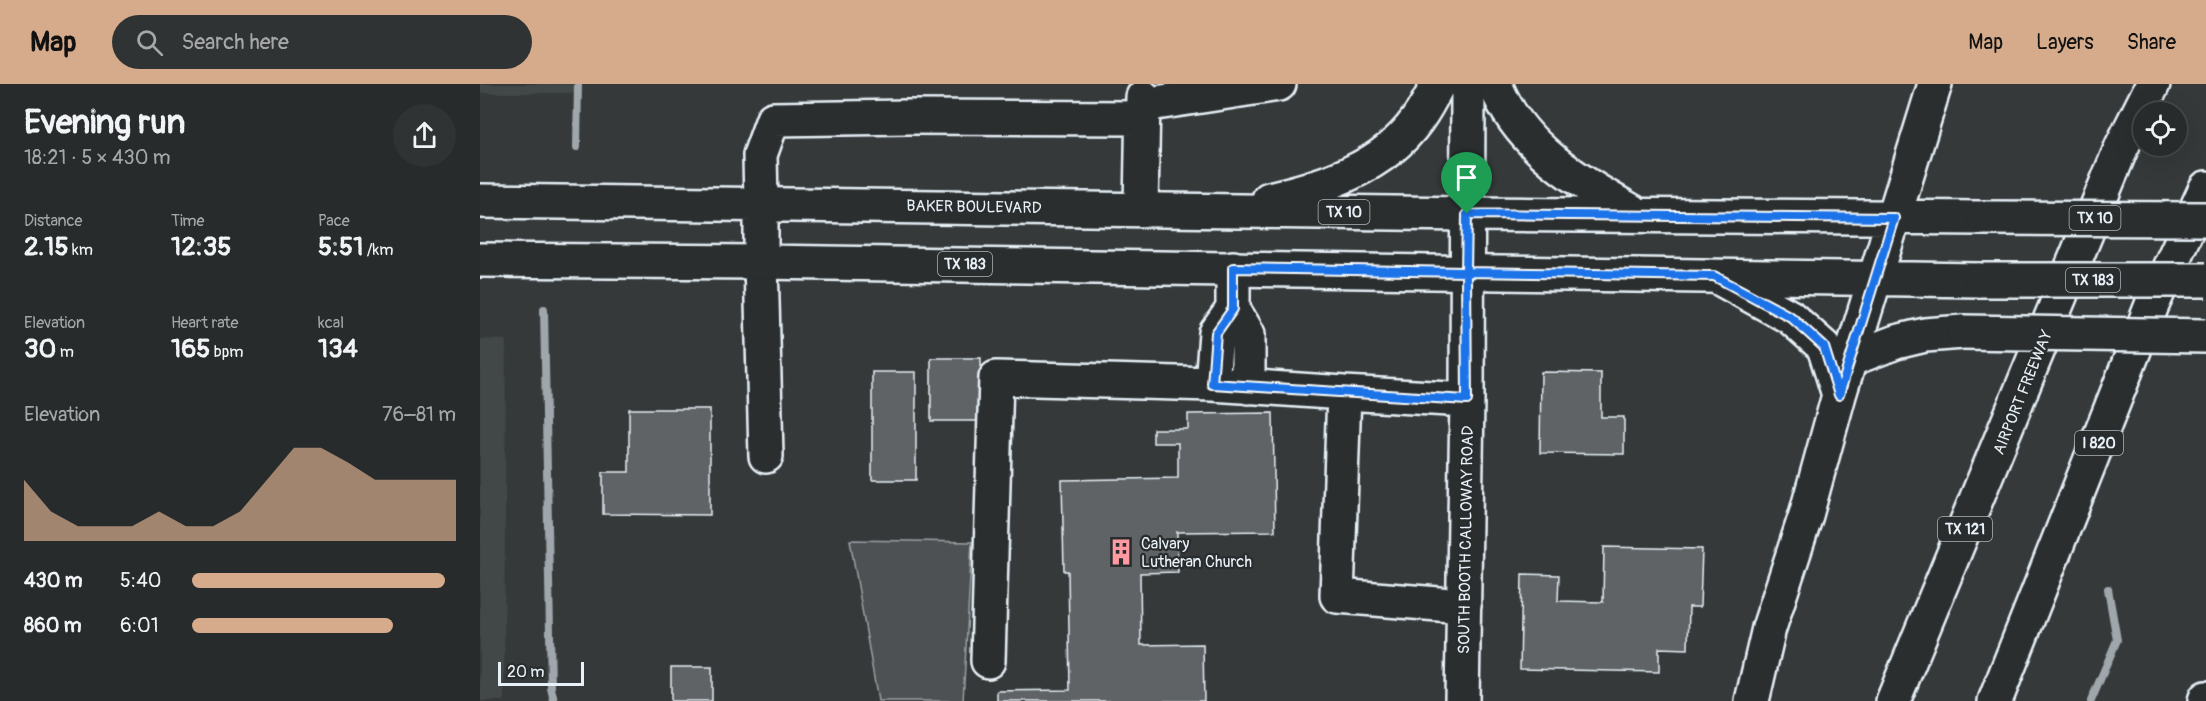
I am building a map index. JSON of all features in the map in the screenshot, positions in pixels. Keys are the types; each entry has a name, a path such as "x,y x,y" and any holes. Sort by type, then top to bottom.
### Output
{"main road":[{"path":"766,456 760,155 773,119 908,117 1143,102 1279,84"},
{"path":"1220,210 1310,190 1351,174 1390,148 1416,121 1438,84"},
{"name":"SOUTH BOOTH CALLOWAY ROAD","path":"1461,701 1467,400 1468,84"},
{"path":"1496,84 1502,100 1530,139 1587,187 1640,215"},
{"path":"1752,701 1769,628 1806,515 1839,395 1935,84"},
{"name":"AIRPORT FREEWAY","path":"1893,701 2122,146 2153,84"},
{"path":"1141,209 1143,102"},
{"name":"I 820","path":"1995,701 2152,305 2206,188"},
{"name":"BAKER BOULEVARD","path":"480,201 1467,214"},
{"name":"TX 10","path":"1467,214 2206,219"},
{"name":"TX 183","path":"480,260 1233,268 1980,280 2206,280"},
{"path":"1233,268 1233,309 1248,334 1248,387"},
{"path":"1714,276 1791,317 1824,347 1839,395"},
{"path":"1212,384 1216,333 1233,309"},
{"path":"1851,359 1896,342 1924,335 1963,332 2206,336"},
{"path":"988,661 996,378 1212,384 1467,400"},
{"path":"1344,393 1337,596 1464,606"}],"shaded area":[{"path":"480,84 580,84 580,93 480,93"},
{"path":"480,339 506,340 504,701 480,701"},
{"path":"850,540 972,542 963,701 878,701"}],"building":[{"path":"931,358 981,358 981,421 931,421"},
{"path":"872,372 916,372 916,480 872,480"},
{"path":"1541,372 1601,373 1601,417 1624,417 1624,454 1540,453"},
{"path":"629,409 710,409 710,515 603,514 603,472 629,472"},
{"name":"Calvary Lutheran Church","path":"1273,413 1275,531 1177,532 1178,572 1140,573 1141,645 1203,644 1204,701 997,701 997,691 1070,690 1068,571 1064,571 1062,480 1178,478 1178,443 1153,443 1153,429 1188,429 1188,414"},
{"path":"1604,547 1702,549 1700,607 1689,607 1688,649 1659,648 1659,672 1520,669 1522,574 1559,575 1558,601 1603,602"},
{"path":"671,667 712,667 712,701 671,701"}],"waterway":[{"path":"577,147 578,84"},
{"path":"544,309 551,688 554,701"},
{"path":"2091,701 2117,640 2108,589"}],"place":[{"name":"Calvary Lutheran Church","path":"1121,552"}],"route":[{"path":"1467,214 1466,272 1233,268 1233,309 1216,333 1212,384 1467,400 1466,272 1714,276 1791,317 1824,347 1839,395 1894,218 1467,214"}]}
